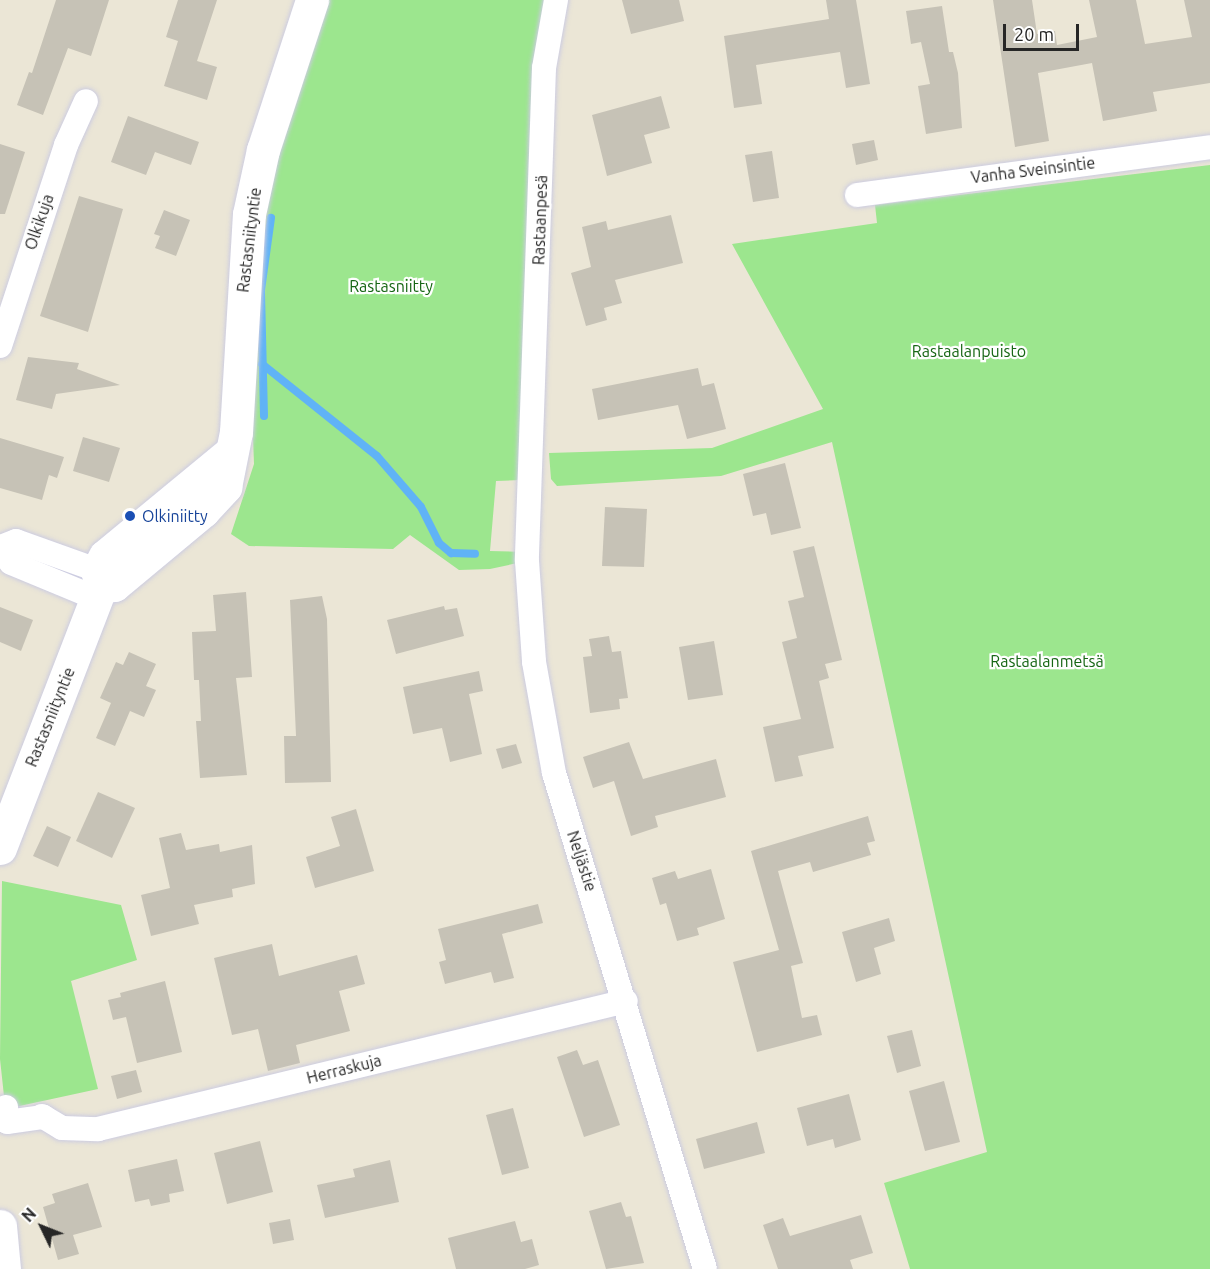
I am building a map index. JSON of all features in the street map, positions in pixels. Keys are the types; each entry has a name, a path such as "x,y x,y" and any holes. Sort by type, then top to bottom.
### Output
{"street":[{"name":"Rastasniityntie","path":"0,848 98,585 114,585 217,498 231,470 249,214 263,150 312,0"},
{"name":"Rastaanpesä","path":"532,442 544,68 556,0"},
{"name":"Olkikuja","path":"0,346 66,145 86,101"},
{"name":"Vanha Sveinsintie","path":"857,195 1210,147"},
{"name":"Neljästie","path":"532,442 527,561 534,662 554,773 626,1000 705,1269"},
{"path":"0,547 11,563 98,585"},
{"name":"Herraskuja","path":"6,1107 7,1122 49,1120 98,1129 626,1000"},
{"path":"0,1226 4,1269"}],"green space":[{"name":"Rastasniitty","path":"325,0 547,0 520,480 496,481 490,551 528,552 527,561 490,569 459,570 410,535 393,549 249,546 231,534 254,464 251,388 264,199"},
{"name":"Rastaalanmetsä","path":"1210,165 1210,1269 910,1269 884,1183 987,1152 832,442 721,476 557,486 551,479 549,453 712,448 823,409 732,244 877,223 875,205"},
{"path":"2,881 121,905 137,960 71,981 98,1089 15,1107 4,1096 0,1059"}],"building":[{"path":"56,0 109,0 91,56 68,48 43,115 17,105 29,72 32,73"},
{"path":"178,0 217,0 197,61 217,67 207,100 164,86 178,41 166,37"},
{"path":"622,0 679,0 684,21 631,34"},
{"path":"826,0 856,0 870,84 846,88 840,52 756,65 762,104 734,108 724,36 829,19"},
{"path":"993,0 1032,0 1037,34 1055,31 1057,45 1097,37 1089,0 1136,0 1145,44 1192,37 1184,0 1210,0 1210,83 1153,92 1157,111 1103,121 1092,63 1038,73 1049,141 1015,147"},
{"path":"942,6 949,52 953,52 958,73 962,128 926,134 918,86 930,84 921,42 911,44 906,11"},
{"path":"661,96 670,128 644,135 652,163 607,176 592,115"},
{"path":"128,116 199,142 191,165 155,152 146,175 111,162"},
{"path":"874,140 878,160 856,165 852,144"},
{"path":"0,144 25,152 5,214 0,214"},
{"path":"772,151 779,198 753,202 745,155"},
{"path":"79,196 123,209 88,332 40,316"},
{"path":"164,210 190,220 176,256 155,248 160,236 154,234"},
{"path":"671,215 683,263 615,280 622,303 604,308 607,320 586,326 571,273 591,267 582,227 606,221 608,230"},
{"path":"28,357 79,363 77,369 120,385 56,394 52,409 16,400"},
{"path":"698,368 702,386 714,383 726,429 687,439 678,405 598,420 592,389"},
{"path":"83,437 120,448 109,482 73,471"},
{"path":"0,438 64,457 57,478 49,475 42,500 0,488"},
{"path":"785,463 801,528 771,535 766,513 753,516 743,474"},
{"path":"605,507 647,509 644,567 602,566"},
{"path":"814,546 842,660 825,664 829,678 819,681 834,748 798,756 803,776 775,782 763,727 801,719 782,642 797,638 788,601 804,597 793,551"},
{"path":"246,592 252,677 236,678 247,775 200,778 196,721 201,721 199,680 194,680 192,632 216,631 213,595"},
{"path":"322,596 327,619 331,782 285,783 284,736 296,736 290,600"},
{"path":"444,606 445,610 457,608 464,636 396,654 387,620"},
{"path":"0,607 33,620 21,651 0,642"},
{"path":"609,636 612,652 621,651 628,698 619,699 620,709 590,713 583,657 592,656 589,639"},
{"path":"714,641 723,695 688,700 679,647"},
{"path":"129,652 156,664 146,686 156,690 144,717 130,711 115,746 96,738 111,703 100,698 116,662 123,665"},
{"path":"479,671 483,691 469,694 482,754 450,762 442,728 413,734 403,687"},
{"path":"629,742 643,779 716,759 726,797 655,816 658,827 631,836 614,781 593,788 583,757"},
{"path":"516,744 522,763 502,769 496,749"},
{"path":"98,792 135,808 112,858 76,841"},
{"path":"356,809 374,871 315,888 306,857 340,846 331,817"},
{"path":"868,816 875,841 867,843 871,855 813,872 810,862 778,871 803,963 791,966 802,1018 817,1015 822,1035 757,1052 733,962 779,950 751,851"},
{"path":"47,826 71,837 58,867 33,856"},
{"path":"181,833 186,850 219,844 220,852 252,845 255,884 232,889 233,897 194,905 199,924 151,936 141,895 170,888 159,838"},
{"path":"711,869 725,919 697,928 699,935 677,941 666,903 660,905 652,878 675,871 678,879"},
{"path":"538,904 543,923 502,934 514,978 494,983 491,972 445,984 439,962 446,960 438,929"},
{"path":"889,918 895,941 874,948 881,974 856,982 842,932"},
{"path":"272,944 279,976 357,955 365,984 339,991 350,1031 296,1045 300,1063 268,1071 258,1029 232,1035 214,958"},
{"path":"165,981 182,1052 137,1063 126,1017 113,1020 108,1000 121,997 120,993"},
{"path":"912,1030 921,1066 897,1073 887,1036"},
{"path":"577,1050 583,1065 598,1060 620,1125 584,1137 557,1057"},
{"path":"136,1070 142,1092 117,1099 111,1076"},
{"path":"944,1081 960,1142 925,1151 909,1091"},
{"path":"849,1094 861,1140 835,1148 833,1139 807,1146 797,1108"},
{"path":"513,1108 529,1168 502,1175 486,1115"},
{"path":"757,1122 765,1153 704,1169 696,1139"},
{"path":"260,1141 273,1192 227,1204 214,1153"},
{"path":"177,1159 184,1191 169,1194 170,1202 151,1206 149,1199 135,1202 128,1170"},
{"path":"390,1160 399,1202 325,1218 317,1185 355,1177 353,1169"},
{"path":"88,1183 102,1227 73,1235 79,1254 58,1260 43,1207 55,1203 52,1194"},
{"path":"621,1202 626,1217 631,1216 644,1263 606,1269 589,1211"},
{"path":"861,1215 873,1253 850,1260 853,1269 778,1269 763,1225 783,1218 790,1236"},
{"path":"290,1219 294,1240 273,1244 269,1223"},
{"path":"515,1221 521,1242 532,1239 539,1265 525,1269 456,1269 448,1238"}],"waterway":[{"path":"264,416 261,290 271,218"},
{"path":"262,364 377,456 421,507 439,543 451,553 475,554"}],"place":[{"name":"Olkiniitty","path":"130,516"}],"park label":[{"name":"Rastaalanpuisto","path":"969,351"}]}
